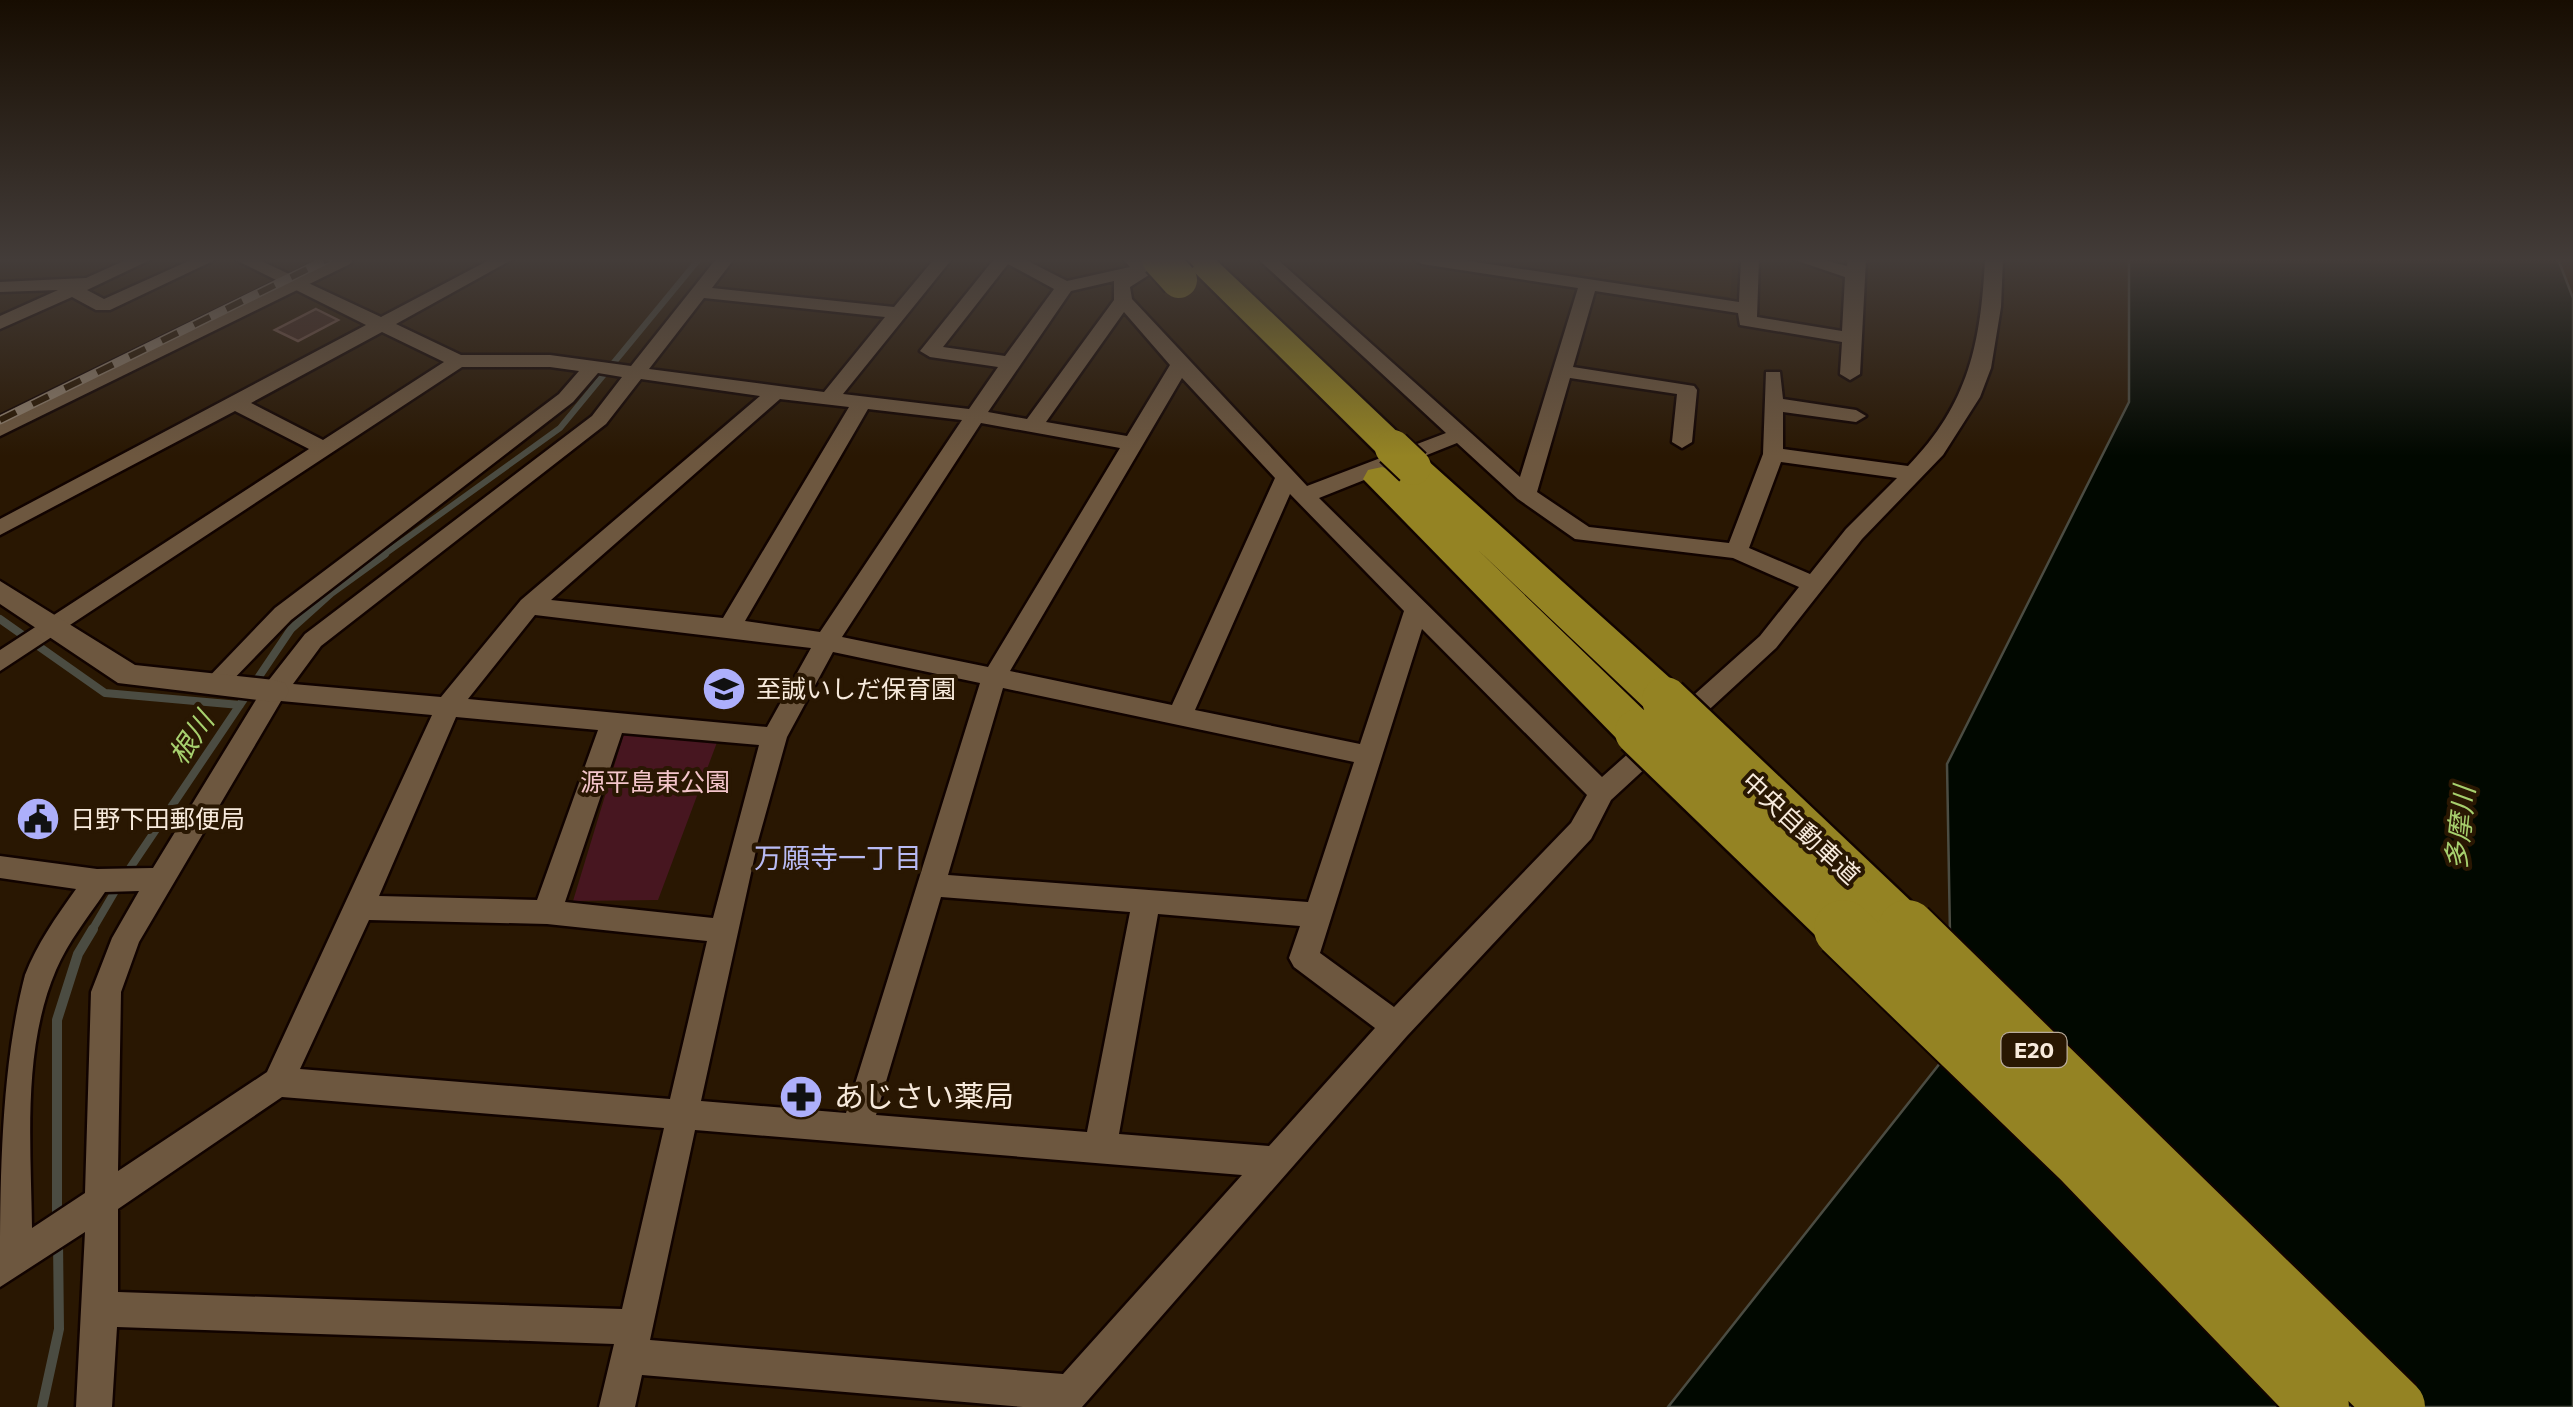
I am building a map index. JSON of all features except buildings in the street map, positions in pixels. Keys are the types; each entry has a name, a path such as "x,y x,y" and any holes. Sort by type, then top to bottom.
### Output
{"highway":[{"name":"中央自動車道","path":"1237,325 1651,716 2320,1407"},
{"name":"中央自動車道","path":"1651,716 1984,1001 2396,1407"}],"main road":[{"path":"0,407 182,325"},
{"path":"0,427 196,325"}],"street":[{"path":"378,325 458,361 550,361 1034,424 1134,444"},
{"path":"94,1407 101,1309 92,1209 106,992 126,938 274,691 313,640 600,420 632,372 672,325"},
{"path":"830,397 889,325"},
{"path":"951,325 930,351 1010,363"},
{"path":"618,1407 744,841 774,736 826,642 1038,325"},
{"path":"1034,424 1105,325"},
{"path":"1145,325 1416,609 1602,792"},
{"path":"1339,325 1526,494 1582,534 1737,551 1813,584"},
{"path":"1526,494 1576,325"},
{"path":"1770,325 1853,338"},
{"path":"1850,374 1853,325"},
{"path":"101,1309 633,1342 1064,1400 1396,1026 1581,831 1602,792 1768,642 1813,584 1954,425 1976,382 1988,325"},
{"path":"0,528 381,326"},
{"path":"0,662 458,361"},
{"path":"856,1130 994,677 1180,365"},
{"path":"214,684 283,614 566,398 597,367"},
{"path":"1562,371 1686,390 1682,442"},
{"path":"1737,551 1773,454 1774,376"},
{"path":"16,1259 278,1082 360,908 448,705 529,606 776,392"},
{"path":"730,627 863,402"},
{"path":"236,404 324,448"},
{"path":"1773,404 1856,416"},
{"path":"1306,495 1460,434"},
{"path":"1773,454 1912,473"},
{"path":"1180,716 1287,476"},
{"path":"0,591 50,630 128,675 774,736"},
{"path":"529,606 730,627 826,642 1367,755"},
{"path":"1396,1026 1304,958 1416,609"},
{"path":"547,912 613,723"},
{"path":"0,868 96,881 158,879"},
{"path":"16,1259 19,1106 29,1008 48,958 96,881"},
{"path":"931,886 1315,915"},
{"path":"1100,1148 1146,901"},
{"path":"360,908 547,912 724,932"},
{"path":"278,1082 1274,1162"}],"green space":[{"name":"源平島東公園","path":"625,730 719,737 658,900 573,901"}],"water":[{"name":"多摩川","path":"2129,325 2573,325 2573,1407 1668,1407 1952,1048 1947,764 2129,402"}],"waterway":[{"name":"根川","path":"382,556 560,428 645,325"},
{"name":"根川","path":"240,705 291,629 331,593 385,554"},
{"path":"0,619 105,693 240,705"},
{"name":"根川","path":"126,874 240,705"},
{"name":"根川","path":"91,932 118,886"},
{"name":"根川","path":"57,1217 57,1020 78,954 93,929"},
{"name":"根川","path":"42,1407 59,1329 58,1241"}],"railway":[{"path":"0,420 194,325"}],"place":[{"name":"至誠いしだ保育園","path":"724,689"},
{"name":"日野下田郵便局","path":"38,819"},
{"name":"あじさい薬局","path":"801,1097"}],"district":[{"name":"万願寺一丁目","path":"838,858"}]}
